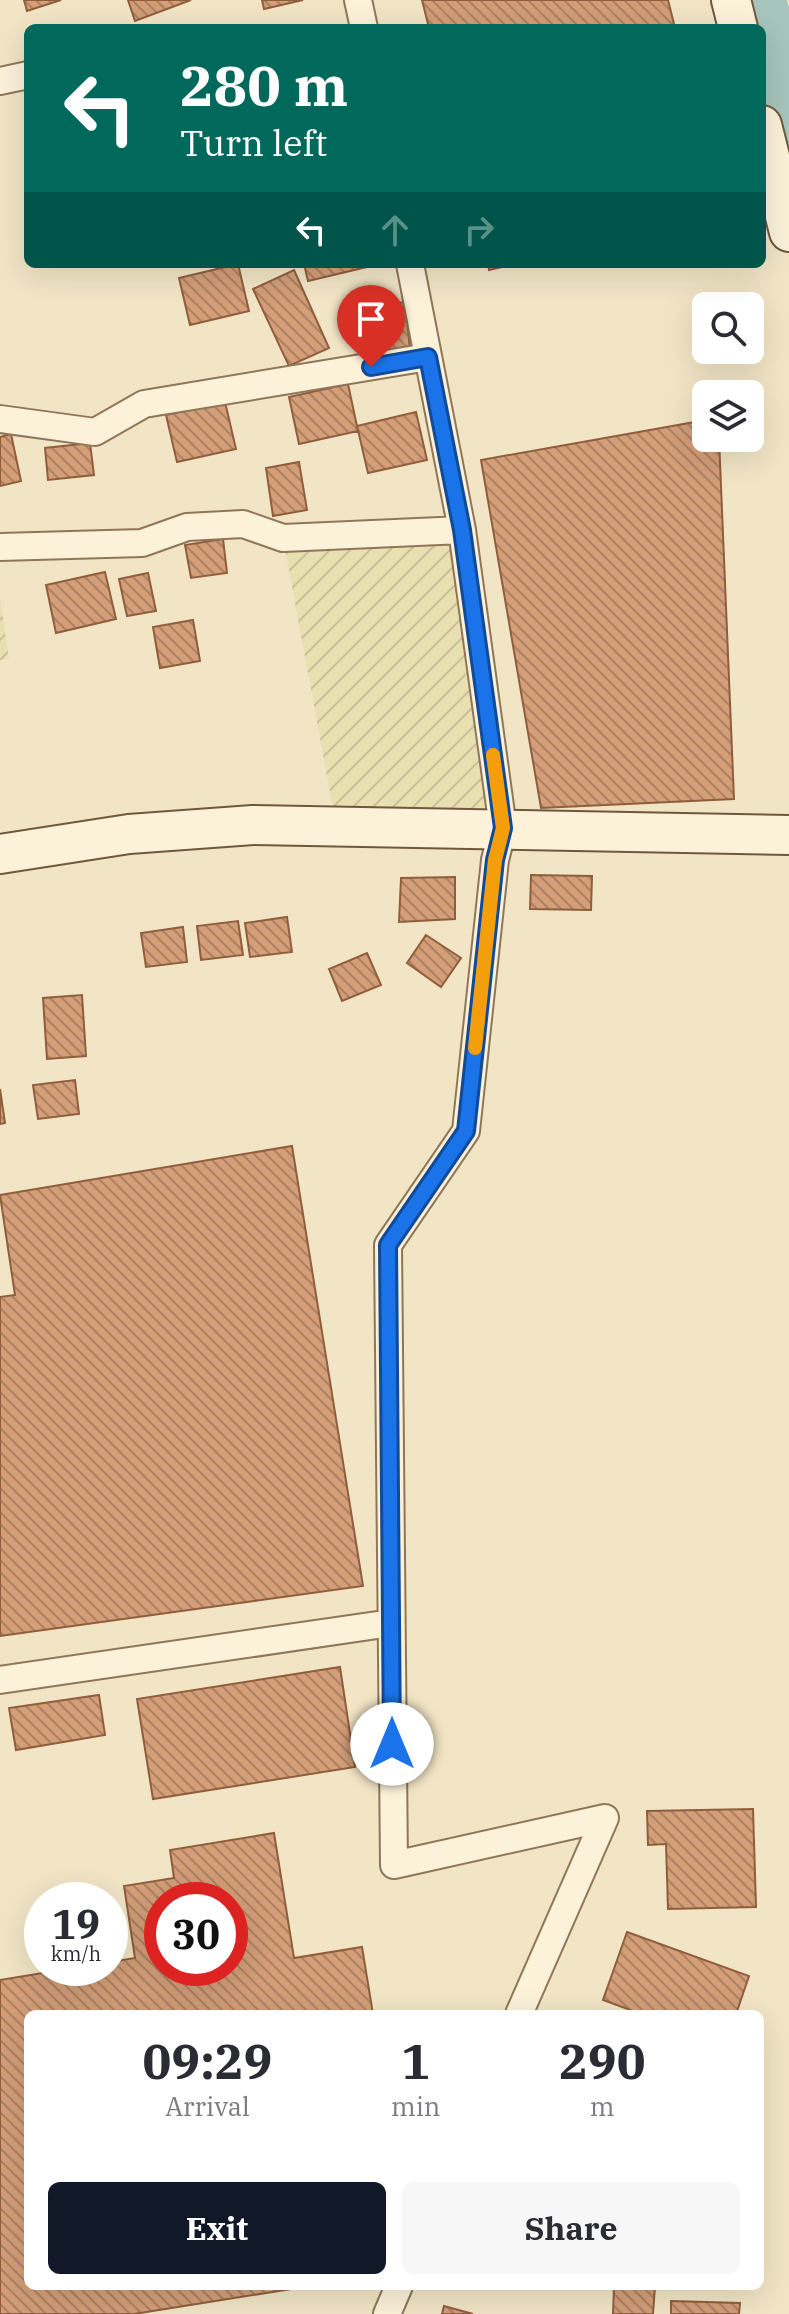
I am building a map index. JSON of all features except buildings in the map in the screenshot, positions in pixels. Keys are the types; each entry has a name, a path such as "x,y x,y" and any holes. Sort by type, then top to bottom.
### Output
{"street":[{"path":"358,0 363,24"},
{"path":"731,0 737,24"},
{"path":"0,81 24,76"},
{"path":"766,141 789,232"},
{"path":"411,268 462,530 503,828 495,860 466,1131 388,1245 394,1865 605,1818 521,2010"},
{"path":"0,419 95,432 144,404 428,357"},
{"path":"0,547 142,543 187,527 243,524 283,538 462,530"},
{"path":"0,854 129,834 253,825 789,835"},
{"path":"0,1680 391,1623"},
{"path":"387,2314 397,2290"}],"shaded area":[{"path":"462,530 503,828 333,809 283,538"},
{"path":"0,598 9,659 0,660"}],"green space":[{"path":"789,6 789,133 766,42 766,24 762,24 759,14"}],"waterway":[{"path":"755,0 761,24"},
{"path":"766,43 789,133"}],"slow traffic":[{"path":"475,1048 495,860 503,828 493,755"}],"route":[{"path":"371,367 428,357 462,530 503,828 495,860 466,1131 388,1245 392,1744"}]}
